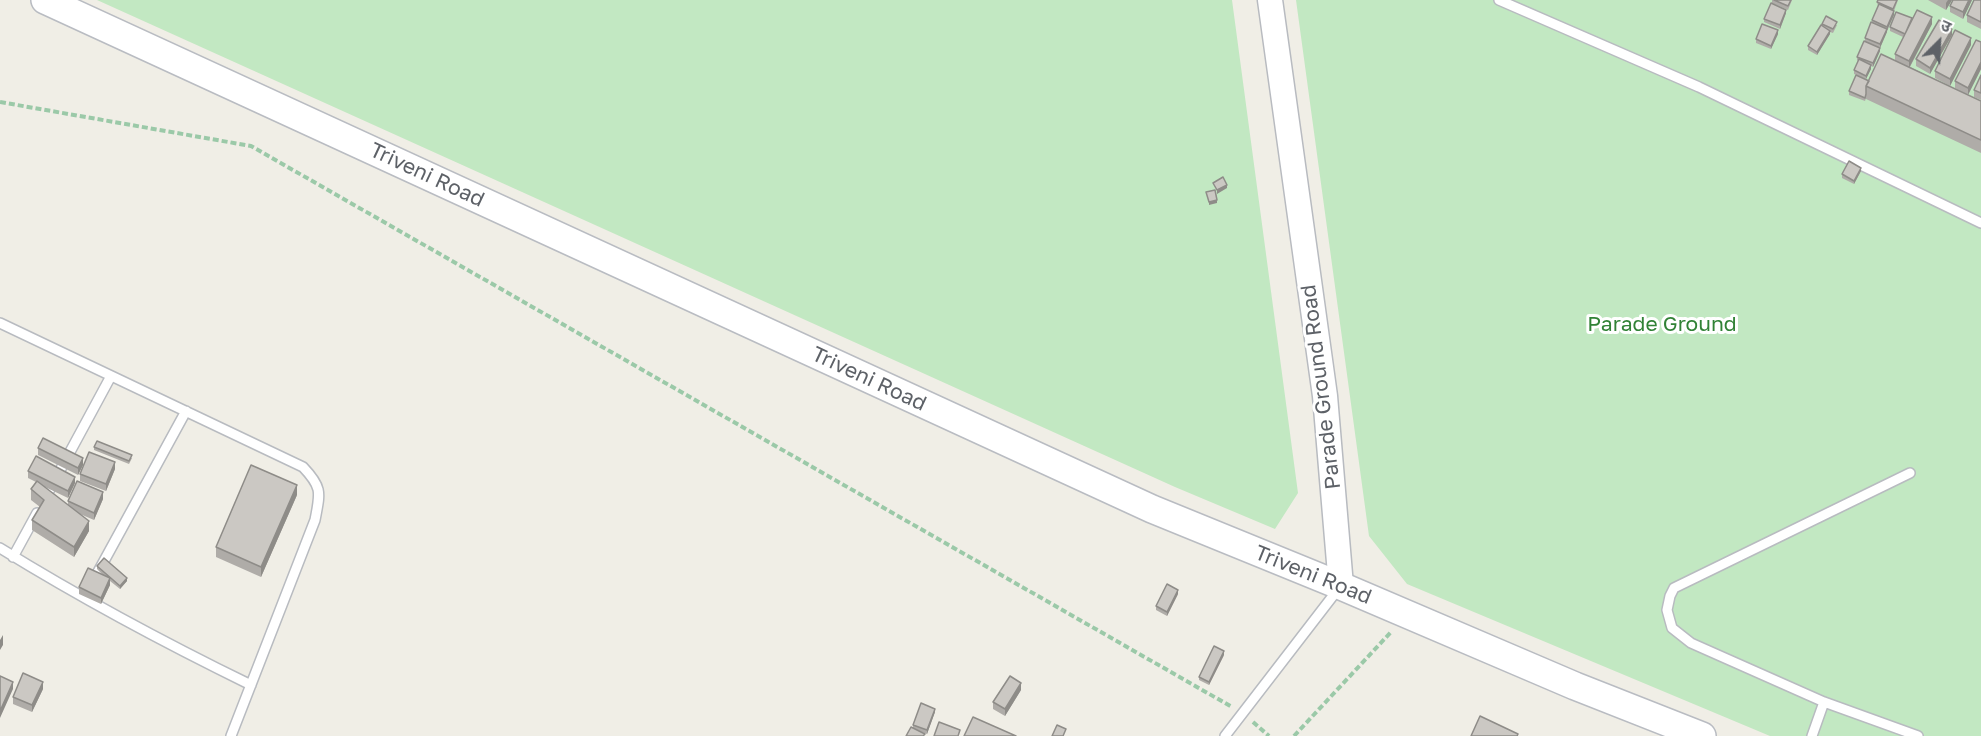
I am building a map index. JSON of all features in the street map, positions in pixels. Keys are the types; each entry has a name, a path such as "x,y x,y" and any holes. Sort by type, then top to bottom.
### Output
{"main road":[{"name":"Triveni Road","path":"45,0 1152,509 1341,586 1575,686 1702,736"}],"street":[{"name":"Parade Ground Road","path":"1270,0 1325,396 1341,586"}],"lane":[{"path":"1499,0 1699,87 1981,223"},
{"path":"0,323 303,467 316,481 320,494 315,520 231,736"},
{"path":"14,557 111,376"},
{"path":"84,598 186,411"},
{"path":"1910,473 1674,588 1667,610 1672,628 1691,643 1824,702 1918,736"},
{"path":"0,548 170,645 251,685"},
{"path":"1225,736 1341,586"},
{"path":"1812,736 1824,702"}],"path":[{"path":"0,102 251,146 1242,713 1269,736"},
{"path":"1294,736 1389,631 1400,636"}],"green space":[{"path":"97,0 1232,0 1298,493 1275,529 1175,487"},
{"name":"Parade Ground","path":"1296,0 1981,0 1981,736 1770,736 1407,584 1369,536"}],"building":[{"path":"1774,0 1791,0 1788,6"},
{"path":"1878,0 1897,0 1893,9 1877,2"},
{"path":"1953,0 1969,0 1963,12 1950,6"},
{"path":"1974,0 1981,0 1981,22 1967,15"},
{"path":"1771,3 1786,10 1780,25 1764,19"},
{"path":"1879,4 1894,11 1887,27 1872,20"},
{"path":"1917,10 1932,17 1909,61 1895,54"},
{"path":"1896,12 1912,18 1905,34 1890,27"},
{"path":"1826,16 1837,22 1833,29 1822,24"},
{"path":"1939,20 1952,29 1930,68 1916,59"},
{"path":"1871,22 1887,29 1880,44 1865,38"},
{"path":"1762,24 1778,30 1771,46 1756,39"},
{"path":"1821,25 1830,31 1817,52 1808,46"},
{"path":"1955,30 1971,38 1950,79 1935,71"},
{"path":"1976,40 1981,42 1981,62 1968,88 1955,81"},
{"path":"1864,41 1880,48 1873,63 1857,57"},
{"path":"1881,54 1981,101 1981,140 1866,86"},
{"path":"1859,59 1871,65 1866,76 1854,70"},
{"path":"1856,75 1869,81 1865,98 1849,91"},
{"path":"1981,75 1981,93 1974,90"},
{"path":"1849,161 1861,168 1854,181 1842,174"},
{"path":"1223,177 1227,185 1217,190 1213,183"},
{"path":"1215,190 1217,200 1209,202 1206,192"},
{"path":"43,438 83,458 78,468 38,448"},
{"path":"97,441 132,455 129,461 94,447"},
{"path":"89,452 115,462 106,484 80,474"},
{"path":"36,456 75,477 68,491 28,471"},
{"path":"251,465 297,485 261,567 216,547"},
{"path":"37,481 89,521 74,547 32,520 44,500 31,489"},
{"path":"77,481 103,492 94,513 68,501"},
{"path":"104,558 127,578 120,586 97,566"},
{"path":"88,568 110,578 101,598 79,587"},
{"path":"1167,584 1178,590 1167,612 1156,606"},
{"path":"1214,646 1224,651 1209,682 1199,677"},
{"path":"23,673 43,682 32,705 13,697"},
{"path":"0,676 13,682 0,711"},
{"path":"1010,676 1021,683 1005,709 993,702"},
{"path":"921,703 935,709 927,730 913,725"},
{"path":"1480,716 1518,734 1517,736 1471,736"},
{"path":"973,717 1016,736 964,736"},
{"path":"939,722 960,730 958,736 934,736"},
{"path":"1057,725 1066,729 1063,736 1052,736"},
{"path":"911,727 925,734 906,736"}]}
